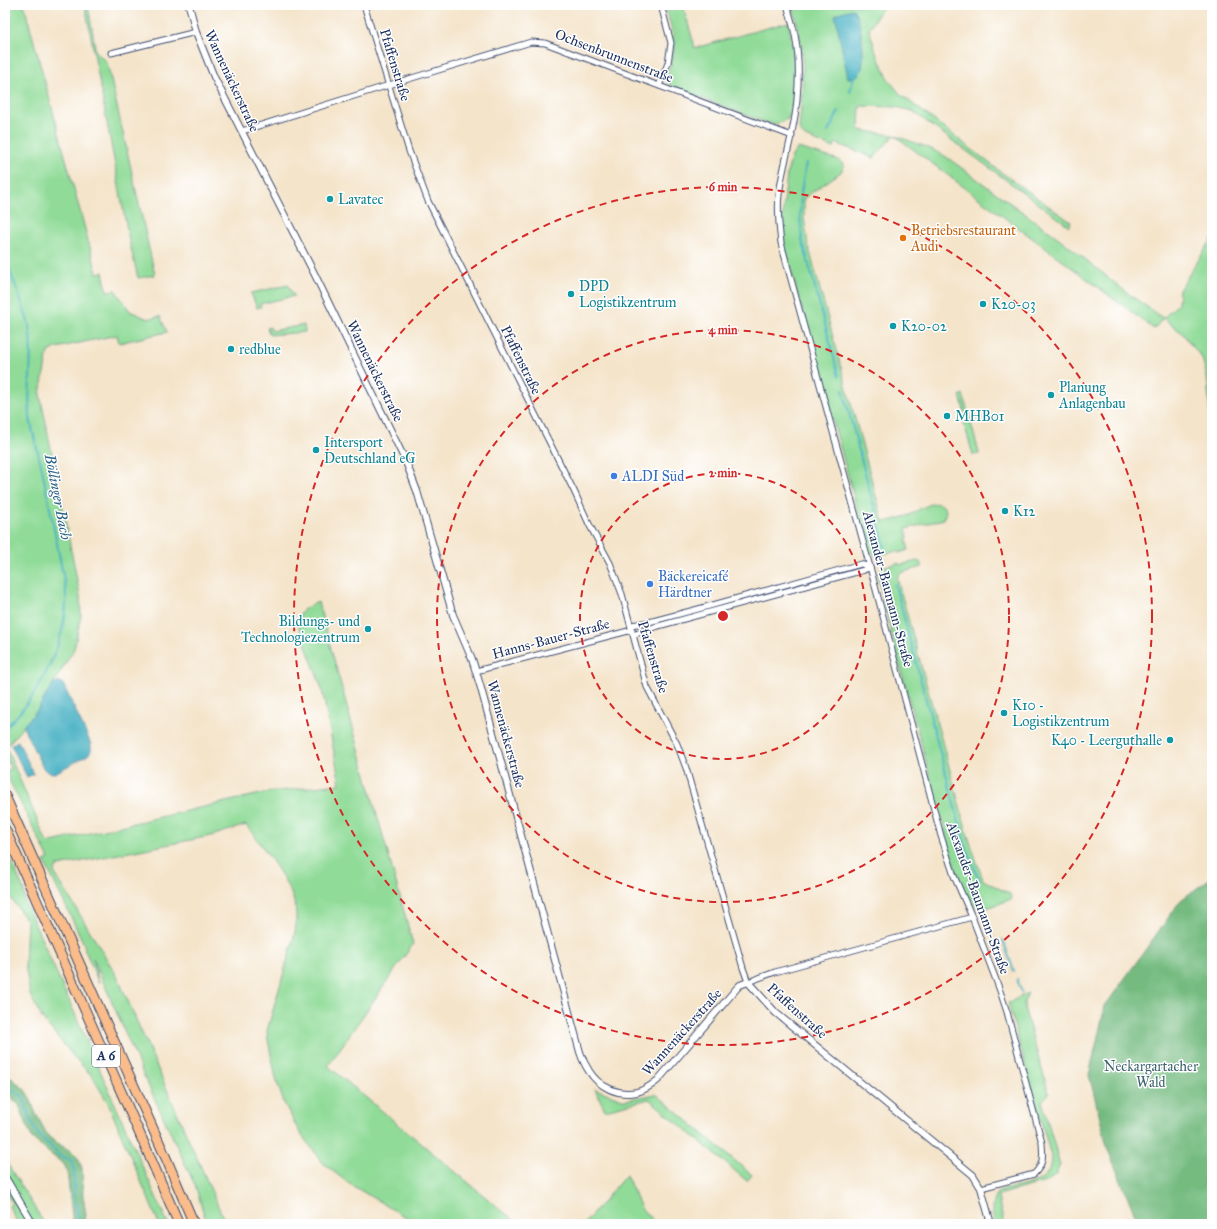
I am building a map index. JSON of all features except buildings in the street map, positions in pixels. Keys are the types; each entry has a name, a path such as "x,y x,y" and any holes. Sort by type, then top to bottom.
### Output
{"highway":[{"name":"A 6","path":"5,796 194,1224"},
{"name":"A 6","path":"5,830 179,1224"}],"street":[{"name":"Wannenäckerstraße","path":"189,5 196,32 214,77 406,462 417,491 453,615 476,671 580,1052 584,1064 595,1080 613,1091 636,1092 649,1087 658,1080 740,985 775,972 972,917"},
{"name":"Pfaffenstraße","path":"364,5 409,151 428,201 574,491 589,524 610,563 620,589 647,687 677,744 686,768 748,982 776,1013 973,1175 980,1188 991,1224"},
{"path":"659,86 668,63 671,43 661,5"},
{"name":"Alexander-Baumann-Straße","path":"787,5 795,35 799,69 798,100 779,195 778,213 781,243 870,567 941,836 954,876 972,917 1007,1012 1040,1136 1043,1153 1039,1169 1034,1174 980,1188"},
{"path":"111,53 196,32"},
{"name":"Ochsenbrunnenstraße","path":"242,131 531,42 545,43 792,136"},
{"name":"Hanns-Bauer-Straße","path":"476,671 632,630 651,628 703,611 773,592 860,564 870,567"},
{"name":"Hanns-Bauer-Straße","path":"632,630 649,622 703,611"},
{"path":"5,1177 33,1224"}],"green space":[{"path":"5,5 24,5 97,273 103,272 107,291 115,290 130,311 148,319 160,316 167,332 119,343 117,335 56,348 48,352 40,394 80,595 81,616 74,649 38,709 6,747 47,843 269,792 340,784 322,689 297,622 302,611 318,602 413,944 328,1066 518,1224 417,1224 348,1183 324,1164 300,1133 284,1103 276,1079 267,1031 294,937 296,922 295,906 288,886 282,876 246,825 211,836 58,866 54,872 117,976 226,1224 207,1224 195,1185 143,1074 93,958 99,983 85,950 84,944 44,861 49,859 5,772 11,769 5,755 7,754 5,751"},
{"path":"85,5 88,5 96,52 107,62 155,275 138,278 129,240"},
{"path":"665,5 683,5 695,48 788,22 793,46 795,83 794,95 788,119 776,124 767,123 672,87 667,79 667,75 672,60 674,42"},
{"path":"792,5 884,5 869,29 877,55 889,80 900,94 1001,172 1071,222 1069,226 912,111 896,107 860,106 859,130 894,135 874,158 835,143 834,148 805,137 799,130 803,63 798,29"},
{"path":"895,136 927,147 945,156 1060,239 1130,295 1163,318 1154,329"},
{"path":"798,148 839,160 844,166 841,172 804,198 804,218 808,245 883,522 907,516 928,505 939,504 943,506 946,511 944,519 906,529 908,538 906,539 909,550 899,553 898,551 880,556 869,552 831,414 825,384 816,361 784,244 782,222 787,173 792,156"},
{"path":"1212,239 1212,281 1209,285 1212,309 1212,442 1207,377 1202,358 1182,333 1163,318 1178,304 1179,290"},
{"path":"288,285 294,296 260,304 261,307 257,308 251,293"},
{"path":"304,325 305,332 270,335 267,328 270,327 272,331"},
{"path":"963,394 979,454 973,455 963,420 966,419 960,395"},
{"path":"917,561 920,562 922,567 900,573 897,578 968,836 983,880 1010,894 1011,899 988,907 981,908 971,902 963,889 957,874 893,641 879,582 878,573 883,567"},
{"path":"5,846 24,890 25,902 168,1224 159,1224 108,1103 92,1076 74,1057 42,1018 30,995 25,964 27,921 5,890"},
{"name":"Neckargartacher Wald","path":"1212,877 1212,1224 1139,1224 1108,1150 1089,1075 1105,1006 1181,900"},
{"path":"1028,993 1024,1002 1025,1011 1049,1094 1042,1101 1060,1165 1055,1176 1046,1182 1001,1194 998,1198 1004,1224 996,1224 993,1217 992,1208 993,1200 997,1193 1040,1180 1046,1175 1050,1167 1051,1156 1008,1003"},
{"path":"5,1072 25,1090 48,1136 55,1142 71,1151 78,1158 82,1168 83,1196 86,1215 84,1221 86,1224 73,1224 67,1171 64,1164 32,1138 19,1105 5,1090"},
{"path":"595,1089 625,1100 656,1094 752,1175 747,1181 649,1099 605,1110"},
{"path":"5,1160 44,1224 18,1224 9,1206 13,1203 5,1193"},
{"path":"626,1175 641,1208 656,1224 584,1224"}],"water":[{"path":"853,9 861,31 863,60 860,73 854,77 848,78 835,15"},
{"path":"59,681 63,684 91,744 91,751 88,755 53,773 44,770 24,729 24,725 38,709 53,684"},
{"path":"18,741 34,774 27,777 11,745"}],"waterway":[{"path":"850,92 854,76"},
{"path":"828,132 839,111"},
{"path":"806,163 801,193 800,214 802,239 839,376"},
{"name":"Böllinger Bach","path":"5,258 29,326 31,349 29,394 30,417 65,583 66,597 65,614 56,651 39,686 17,716 5,728"},
{"path":"843,390 885,548"},
{"path":"895,584 964,841 979,880"},
{"path":"1003,940 1014,972"},
{"path":"1017,979 1022,993"},
{"name":"Böllinger Bach","path":"5,1084 23,1097 30,1119 37,1133 60,1156 71,1160 74,1171 74,1195 80,1224"}],"place":[{"name":"Lavatec","path":"330,199"},
{"name":"Betriebsrestaurant Audi","path":"903,238"},
{"name":"DPD Logistikzentrum","path":"571,294"},
{"name":"K20-03","path":"983,304"},
{"name":"K20-02","path":"893,326"},
{"name":"redblue","path":"231,349"},
{"name":"Planung Anlagenbau","path":"1051,395"},
{"name":"MHB01","path":"947,416"},
{"name":"Intersport Deutschland eG","path":"316,450"},
{"name":"ALDI Süd","path":"614,476"},
{"name":"K12","path":"1005,511"},
{"name":"Bäckereicafé Härdtner","path":"650,584"},
{"name":"Bildungs- und Technologiezentrum","path":"368,629"},
{"name":"K10 - Logistikzentrum","path":"1004,713"},
{"name":"K40 - Leerguthalle","path":"1170,740"}]}
